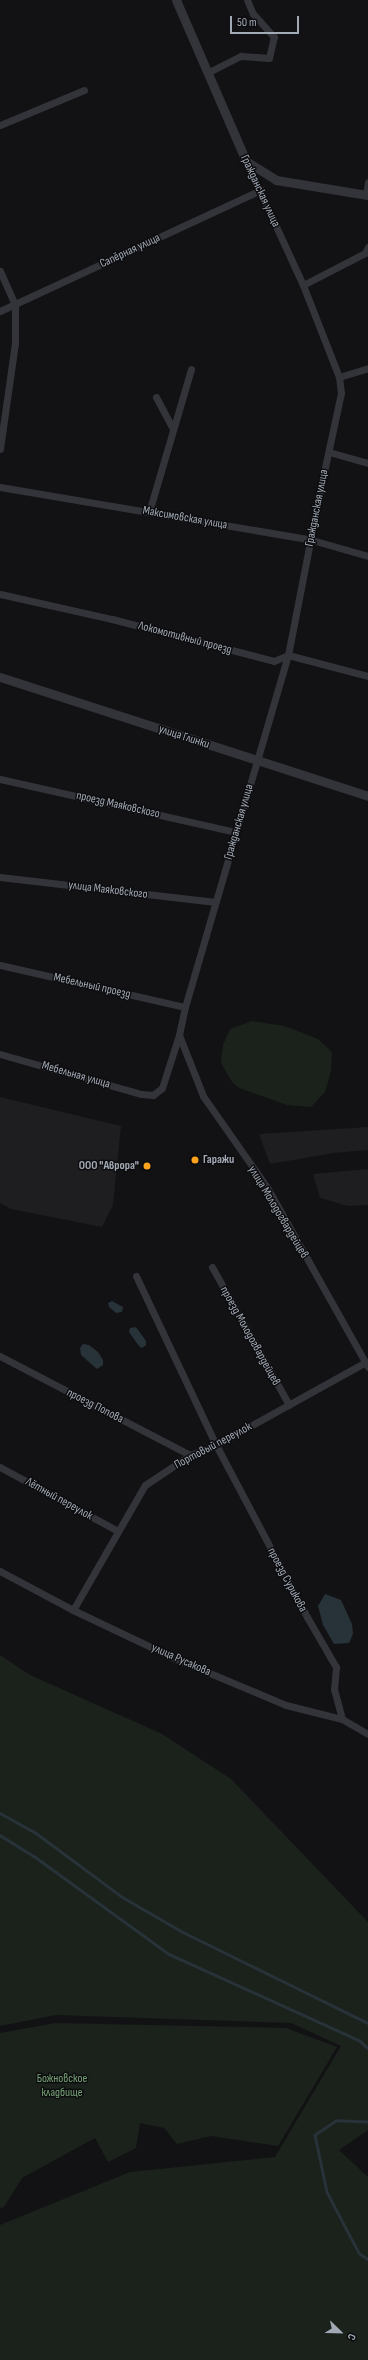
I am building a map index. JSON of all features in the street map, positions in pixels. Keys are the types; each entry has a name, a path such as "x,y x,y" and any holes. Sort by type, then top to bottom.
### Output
{"street":[{"name":"Гражданская улица","path":"152,1095 162,1088 179,1035 185,1007 288,654 312,540 318,500 341,393 339,377 303,285 246,161 176,0"},
{"path":"207,73 241,56 270,58 274,37 253,14 247,0"},
{"path":"0,125 84,90"},
{"path":"246,161 276,180 367,195 368,182"},
{"name":"Сапёрная улица","path":"0,311 260,190"},
{"path":"303,285 365,253 368,247"},
{"path":"0,271 15,305 15,344 0,449"},
{"path":"339,377 368,368"},
{"path":"149,512 172,427 191,369"},
{"path":"358,371 368,374"},
{"path":"156,397 172,427"},
{"path":"329,452 368,463"},
{"name":"Максимовская улица","path":"0,486 312,540 368,556"},
{"name":"Локомотивный проезд","path":"0,594 112,619 274,661 288,654"},
{"path":"288,654 368,676"},
{"name":"улица Глинки","path":"0,677 368,796"},
{"name":"проезд Маяковского","path":"0,779 236,832"},
{"name":"улица Маяковского","path":"0,877 216,902"},
{"name":"Мебельный проезд","path":"0,965 185,1007"},
{"name":"улица Молодогвардейцев","path":"179,1035 203,1096 268,1189 367,1365"},
{"name":"Мебельная улица","path":"0,1054 141,1094 152,1095"},
{"name":"проезд Молодогвардейцев","path":"212,1267 289,1404"},
{"path":"136,1276 216,1445"},
{"name":"проезд Попова","path":"0,1356 190,1455"},
{"name":"Портовый переулок","path":"73,1610 145,1485 190,1455 216,1445 289,1404 367,1365"},
{"name":"проезд Сурикова","path":"216,1445 307,1617 336,1667 334,1689 342,1719"},
{"name":"Лётный переулок","path":"0,1467 118,1531"},
{"name":"улица Русакова","path":"0,1571 73,1610 174,1658 286,1705 342,1719 368,1734"}],"shaded area":[{"path":"0,1097 121,1126 113,1205 102,1227 11,1209 0,1203"},
{"path":"368,1127 368,1150 333,1153 270,1164 259,1134"},
{"path":"368,1169 368,1205 348,1206 320,1198 313,1174"},
{"path":"112,1301 123,1307 122,1312 116,1313 109,1307 108,1303"},
{"path":"136,1327 146,1341 146,1345 142,1348 129,1332 130,1328"},
{"path":"83,1344 89,1345 98,1352 103,1360 103,1365 97,1369 81,1355 80,1348"},
{"path":"325,1594 341,1600 352,1624 353,1634 349,1643 334,1644 323,1625 318,1606"}],"green space":[{"path":"252,1021 284,1026 303,1033 318,1039 332,1052 331,1071 325,1092 311,1107 287,1105 239,1088 232,1082 221,1063 223,1045 230,1029"},
{"path":"0,1655 30,1675 162,1734 231,1779 368,1922 368,2130 339,2150 368,2177 368,2360 0,2360 0,2225 130,2172 275,2157 341,2046 291,2023 56,2015 0,2026"},
{"name":"Божновское кладбище","path":"55,2023 286,2028 337,2047 278,2146 211,2136 177,2144 164,2128 140,2123 136,2148 108,2162 95,2138 22,2178 4,2207 0,2208 0,2033"}],"waterway":[{"path":"0,1813 36,1833 124,1898 183,1932 368,2023"},
{"path":"0,1835 34,1856 169,1954 359,2040 368,2048"},
{"path":"368,2122 336,2121 315,2135 327,2192 359,2253 368,2259"}],"place":[{"name":"Гаражи","path":"195,1160"},
{"name":"ООО \"Аврора\"","path":"147,1166"}]}
